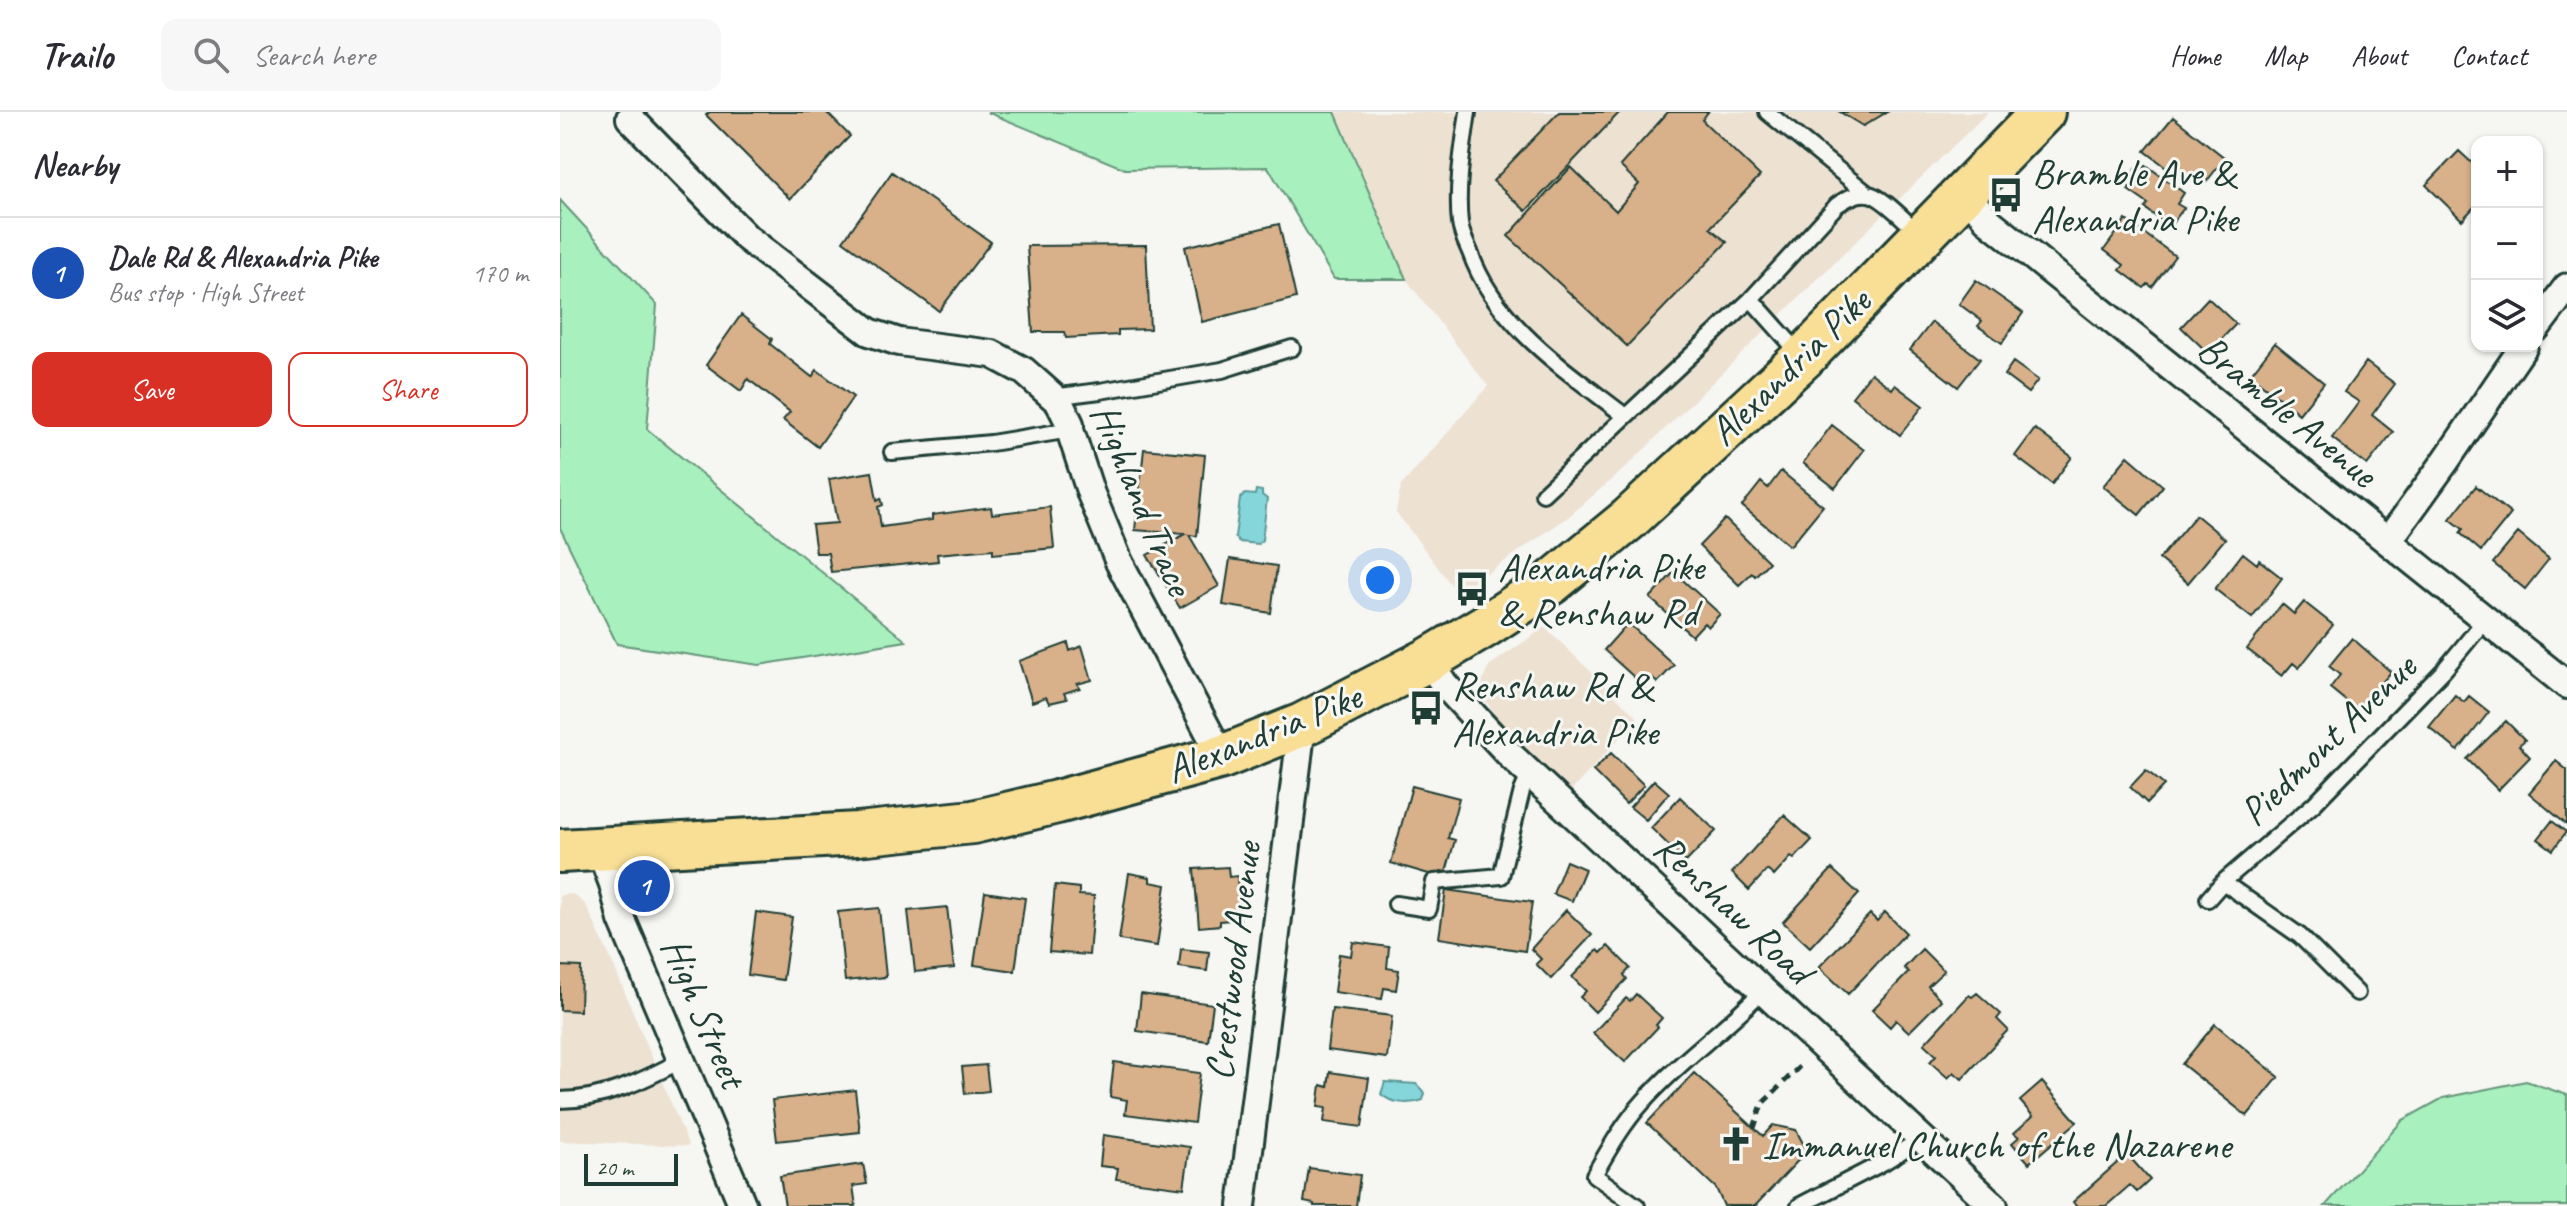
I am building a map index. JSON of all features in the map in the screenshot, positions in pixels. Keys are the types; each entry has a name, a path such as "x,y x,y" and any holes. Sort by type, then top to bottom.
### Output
{"main road":[{"name":"Alexandria Pike","path":"580,849 857,834 973,822 1222,757 1302,725 1428,660 1551,583 1629,519 1803,358 2043,112"}],"street":[{"name":"Highland Trace","path":"630,118 747,238 869,332 899,342 992,354 1024,371 1059,402 1070,424 1091,494 1119,562 1222,757"},
{"name":"Bramble Avenue","path":"1963,192 1990,222 2567,685"},
{"path":"2543,319 2567,287"},
{"path":"2388,541 2520,352"},
{"name":"Renshaw Road","path":"1428,660 1444,684 1530,773 1994,1206"},
{"name":"Crestwood Avenue","path":"1242,1206 1302,725"},
{"name":"High Street","path":"580,849 613,884 622,920 743,1206"}],"lane":[{"path":"1468,112 1462,150 1460,225 1476,268 1502,310 1546,355 1625,416"},
{"path":"1767,112 1868,194"},
{"path":"1543,494 1751,299 1837,205 1850,197 1876,196 1921,235"},
{"path":"1751,299 1803,358"},
{"path":"1052,397 1222,370 1292,348"},
{"path":"892,452 991,443 1070,430"},
{"name":"Piedmont Avenue","path":"2208,899 2223,882 2314,804 2444,670 2485,620"},
{"path":"1396,904 1429,909 1434,882 1501,876 1522,791 1530,773"},
{"path":"2223,882 2300,936 2357,993"},
{"path":"1637,1206 1594,1175 1617,1135 1643,1101 1763,990"},
{"path":"560,1100 624,1089 682,1060"},
{"path":"1799,1206 1921,1139"}],"path":[{"path":"1754,1128 1762,1104 1807,1059"}],"shaded area":[{"path":"1335,112 1988,112 1624,469 1568,517 1458,594 1396,512 1401,486 1488,386 1406,279"},
{"path":"1545,627 1638,718 1571,791 1500,725 1486,701 1482,682 1489,666"},
{"path":"573,894 586,905 610,957 689,1146 560,1141 560,895"}],"green space":[{"path":"987,112 1335,112 1406,279 1334,279 1268,167 1125,169"},
{"path":"560,200 657,305 647,429 906,641 759,665 617,644 560,528"},
{"path":"2526,1081 2567,1095 2567,1206 2325,1206 2403,1120 2443,1098"}],"water":[{"path":"1256,490 1262,491 1267,499 1262,540 1258,544 1239,542 1235,537 1240,499 1245,494 1255,495"},
{"path":"1385,1082 1416,1084 1425,1093 1423,1100 1407,1103 1390,1100 1381,1094"}],"building":[{"path":"710,112 826,112 850,136 790,199 706,115"},
{"path":"1559,112 1620,112 1526,211 1493,181"},
{"path":"1668,112 1708,112 1702,120 1760,176 1710,228 1727,242 1627,346 1508,236 1571,167 1616,211 1639,184 1620,166"},
{"path":"1840,112 1887,112 1863,126"},
{"path":"2173,117 2225,158 2206,182 2195,173 2186,182 2145,151"},
{"path":"2459,151 2471,162 2471,210 2462,220 2426,185"},
{"path":"2140,164 2144,168 2146,165 2184,193 2177,204 2184,208 2169,227 2145,208 2148,204 2128,190 2130,187 2125,183"},
{"path":"892,172 991,242 939,311 843,241"},
{"path":"2126,220 2175,256 2152,287 2148,284 2144,288 2120,270 2124,265 2104,250"},
{"path":"1279,224 1296,298 1202,322 1185,247"},
{"path":"1146,245 1150,329 1118,330 1118,335 1066,338 1064,332 1033,332 1027,246"},
{"path":"1976,280 2023,313 2002,343 1978,326 1982,321 1959,304"},
{"path":"2208,298 2236,324 2208,353 2181,327"},
{"path":"741,315 772,339 770,344 812,377 817,370 853,397 818,447 783,420 790,412 748,379 741,391 706,365"},
{"path":"1932,322 1980,359 1958,387 1910,350"},
{"path":"2275,343 2324,383 2299,414 2250,375"},
{"path":"2013,362 2038,380 2028,393 2004,375"},
{"path":"2366,362 2395,384 2372,415 2393,432 2367,465 2332,438 2359,402 2344,392"},
{"path":"1871,373 1892,389 1895,385 1923,406 1900,435 1852,397"},
{"path":"1832,425 1864,450 1835,488 1803,463"},
{"path":"2035,429 2072,457 2052,484 2015,456"},
{"path":"1144,449 1205,455 1197,536 1189,535 1219,586 1180,608 1147,555 1185,534 1135,530"},
{"path":"2128,456 2163,486 2139,515 2103,486"},
{"path":"1781,471 1823,506 1790,546 1742,506 1761,482 1768,488"},
{"path":"872,472 877,500 881,498 883,505 878,507 881,527 932,520 932,515 991,507 992,514 1050,507 1054,548 993,554 993,549 937,554 938,561 831,572 828,553 816,553 812,525 837,523 829,479"},
{"path":"2476,486 2511,514 2481,551 2460,533 2463,529 2450,519"},
{"path":"2196,515 2225,539 2188,583 2159,559"},
{"path":"1725,519 1769,562 1755,576 1752,573 1739,585 1699,546"},
{"path":"2518,533 2549,559 2525,589 2493,563"},
{"path":"2243,553 2257,564 2259,560 2282,578 2252,618 2215,589"},
{"path":"1230,559 1277,566 1271,613 1223,605"},
{"path":"1674,572 1720,614 1708,627 1704,623 1692,636 1650,598"},
{"path":"2304,602 2333,625 2299,668 2293,663 2282,676 2247,649 2282,604 2294,614"},
{"path":"1628,623 1674,665 1657,683 1653,678 1645,687 1604,650"},
{"path":"2352,638 2391,672 2358,711 2330,688 2340,675 2329,666"},
{"path":"1068,643 1070,651 1082,646 1092,680 1077,684 1080,688 1064,693 1067,699 1049,703 1046,697 1032,702 1019,661"},
{"path":"2455,695 2464,702 2469,696 2489,712 2458,751 2429,727"},
{"path":"2506,721 2525,740 2519,745 2530,757 2498,790 2467,759"},
{"path":"1611,753 1644,785 1626,804 1593,771"},
{"path":"2556,761 2567,770 2567,825 2529,793"},
{"path":"2146,770 2164,785 2147,803 2130,787"},
{"path":"1654,780 1669,793 1646,820 1630,807"},
{"path":"1412,786 1459,798 1448,838 1455,840 1446,872 1441,871 1439,877 1391,863"},
{"path":"1680,797 1716,831 1686,862 1651,828"},
{"path":"1784,815 1812,840 1774,876 1767,870 1749,890 1732,873"},
{"path":"2552,821 2566,832 2553,850 2538,839"},
{"path":"1566,861 1585,869 1572,901 1553,894"},
{"path":"1228,867 1229,877 1237,876 1240,919 1199,927 1194,869"},
{"path":"1832,869 1859,894 1810,947 1783,922"},
{"path":"1129,873 1150,877 1150,882 1166,885 1157,946 1119,940"},
{"path":"1055,885 1079,888 1079,895 1094,896 1089,955 1049,952"},
{"path":"1446,890 1532,902 1525,951 1439,938"},
{"path":"985,892 1025,898 1015,971 974,965"},
{"path":"947,907 954,968 915,972 908,911"},
{"path":"879,908 886,977 845,981 838,912"},
{"path":"1566,910 1592,935 1551,979 1536,964 1541,959 1531,949"},
{"path":"756,912 792,917 783,980 748,975"},
{"path":"1885,912 1906,933 1848,994 1819,967 1870,914 1877,921"},
{"path":"1353,942 1389,947 1387,968 1399,970 1396,990 1384,988 1382,999 1334,992 1339,954 1351,956"},
{"path":"1608,946 1630,968 1624,975 1627,979 1595,1012 1580,997 1586,991 1572,977 1598,950 1601,953"},
{"path":"1181,949 1209,952 1207,971 1179,967"},
{"path":"1922,949 1944,971 1928,986 1941,1000 1909,1032 1896,1020 1890,1027 1872,1010 1909,972 1904,968"},
{"path":"560,966 581,967 580,1011 560,1010"},
{"path":"1977,993 2001,1014 1997,1019 2008,1030 1962,1079 1954,1072 1948,1078 1930,1062 1936,1055 1924,1044 1969,995 1972,997"},
{"path":"1141,994 1213,1004 1208,1041 1137,1031"},
{"path":"1636,994 1662,1018 1656,1025 1658,1027 1625,1062 1593,1033 1626,998 1630,1001"},
{"path":"1332,1009 1392,1016 1387,1058 1327,1050"},
{"path":"2215,1024 2279,1077 2247,1116 2182,1064"},
{"path":"1114,1062 1200,1073 1194,1123 1125,1114 1127,1100 1110,1097"},
{"path":"986,1065 989,1091 965,1094 962,1067"},
{"path":"1330,1072 1369,1078 1362,1127 1324,1122 1326,1108 1318,1107 1321,1085 1328,1087"},
{"name":"Immanuel Church of the Nazarene","path":"1694,1073 1763,1136 1773,1125 1796,1130 1807,1151 1755,1206 1724,1206 1716,1188 1647,1123"},
{"path":"2042,1082 2077,1122 2029,1163 2012,1143 2019,1137 2014,1133 2033,1116 2020,1101"},
{"path":"855,1090 860,1132 777,1141 772,1100"},
{"path":"1103,1135 1190,1147 1184,1188 1116,1179 1118,1168 1100,1166"},
{"path":"2127,1154 2150,1180 2137,1192 2130,1185 2106,1206 2076,1206 2073,1202"},
{"path":"863,1164 867,1184 853,1186 856,1206 785,1206 780,1176"},
{"path":"1309,1168 1360,1175 1356,1206 1314,1206 1304,1202"}],"place":[{"name":"Bramble Ave & Alexandria Pike","path":"2006,195"},
{"name":"Alexandria Pike & Renshaw Rd","path":"1472,589"},
{"name":"Renshaw Rd & Alexandria Pike","path":"1426,708"},
{"name":"Dale Rd & Alexandria Pike","path":"644,886"},
{"name":"Immanuel Church of the Nazarene","path":"1736,1144"}]}
